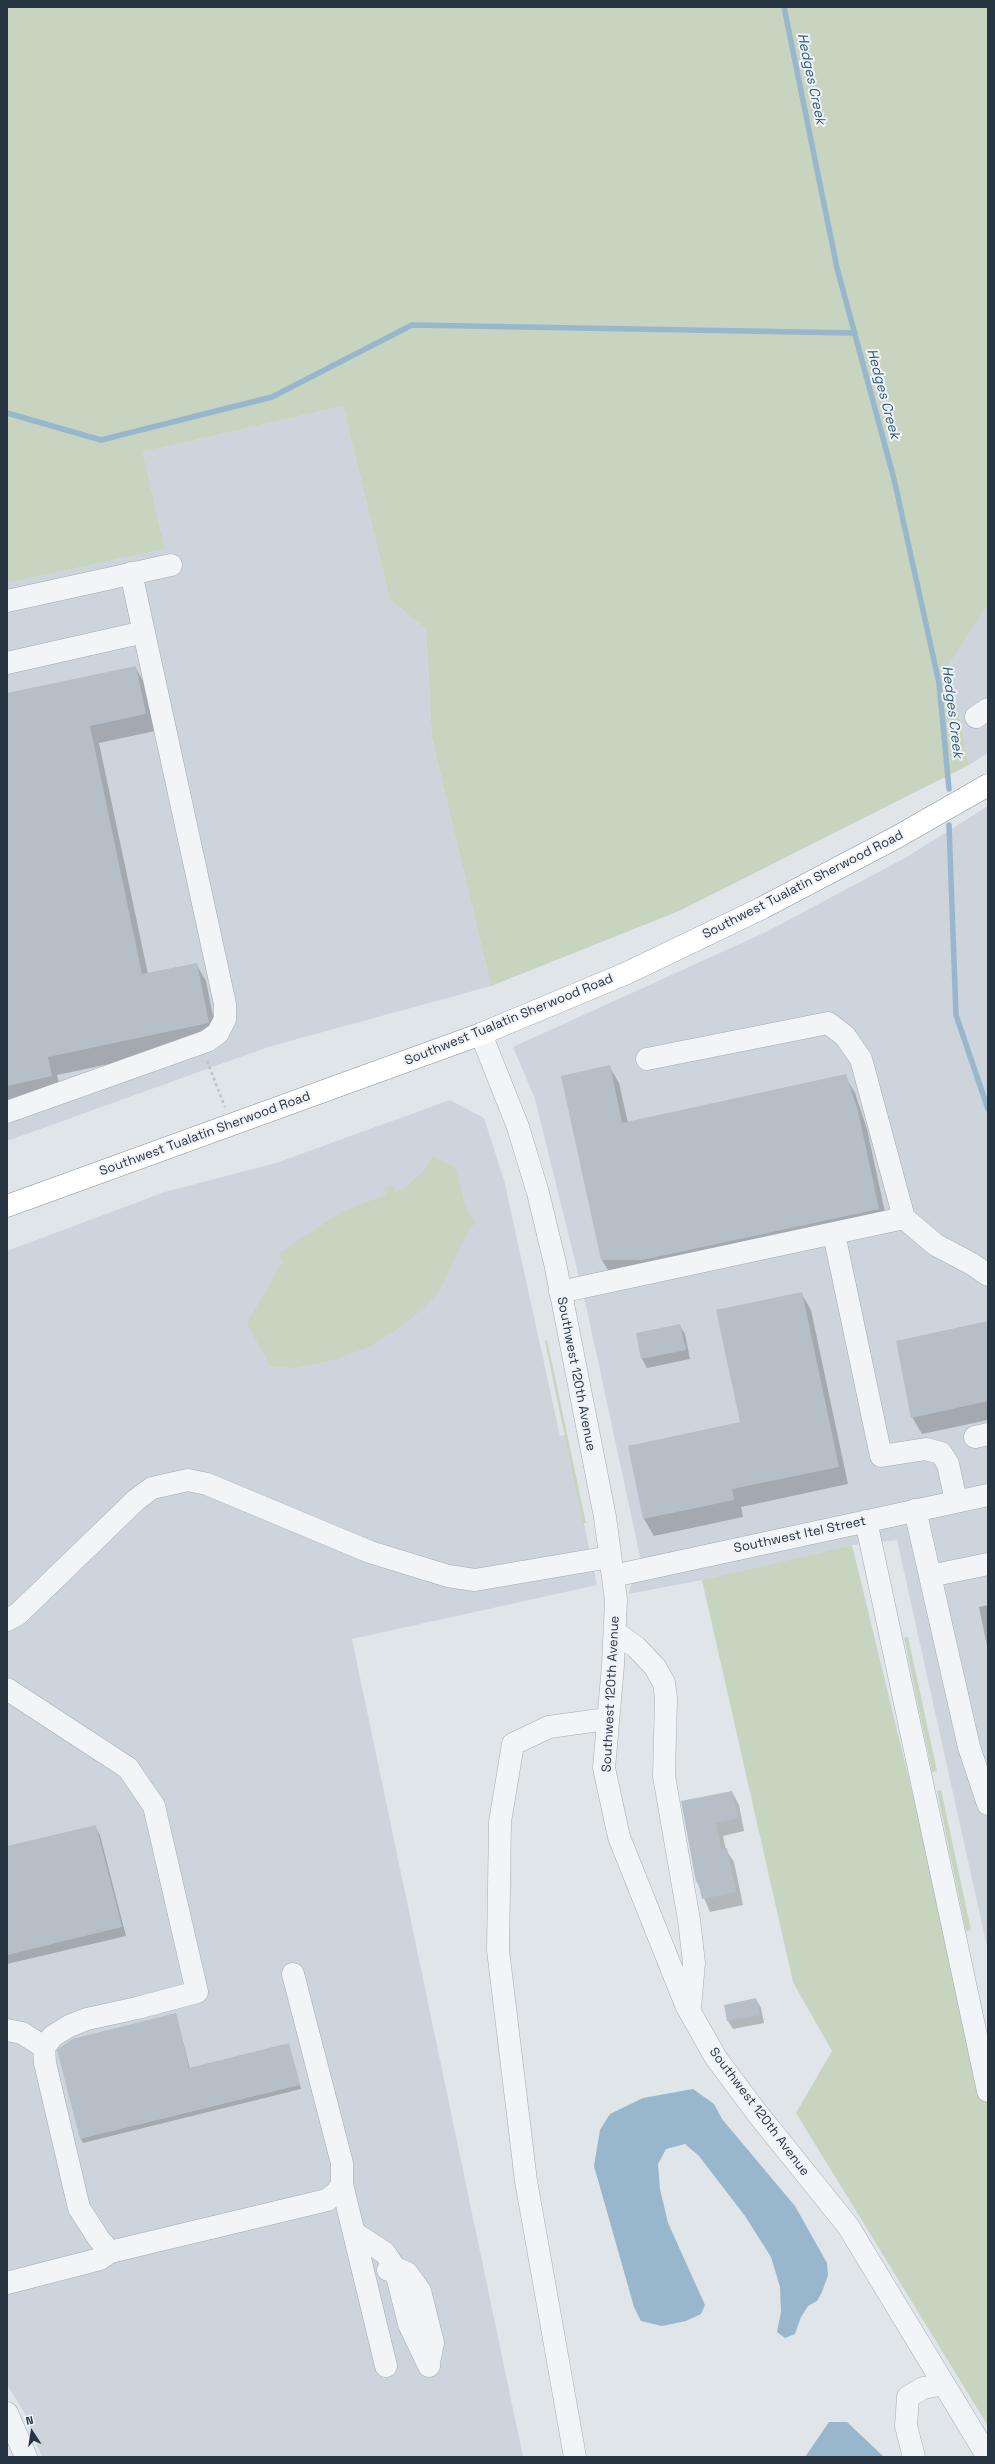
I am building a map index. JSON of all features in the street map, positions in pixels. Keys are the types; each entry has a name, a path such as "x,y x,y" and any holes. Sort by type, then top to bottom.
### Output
{"highway":[{"name":"Southwest Tualatin Sherwood Road","path":"7,1206 481,1034 627,973 755,912 897,837 988,785"}],"street":[{"path":"7,601 171,565"},
{"path":"7,1112 203,1042 218,1033 225,1019 225,1004 131,574"},
{"path":"7,662 144,632"},
{"path":"647,1059 828,1022 845,1036 861,1059 904,1218 936,1245 972,1264 988,1275"},
{"name":"Southwest 120th Avenue","path":"481,1034 518,1127 538,1193 560,1292 605,1517 616,1600 615,1632 604,1768 619,1837 689,2010 716,2058 848,2226 988,2457"},
{"path":"560,1292 904,1218"},
{"path":"834,1234 881,1456 926,1449 941,1453 948,1464 956,1501"},
{"name":"Southwest Itel Street","path":"7,1620 18,1614 136,1500 152,1488 188,1480 207,1484 370,1552 448,1576 475,1580 612,1567 866,1521 988,1495"},
{"path":"915,1510 969,1747 988,1804"},
{"path":"866,1521 988,2091"},
{"path":"930,1576 988,1564"},
{"path":"615,1632 636,1647 655,1667 664,1683 666,1713 664,1776 689,1920 694,1963 689,2010"},
{"path":"7,1689 128,1768 154,1806 197,1992 137,2008 87,2019 69,2026 53,2036 44,2047 45,2063 79,2208 110,2252"},
{"path":"575,2457 526,2181 498,1950 500,1822 513,1744 549,1727 607,1719"},
{"path":"293,1974 340,2155 342,2184 356,2234 364,2276 386,2366"},
{"path":"7,2030 22,2033 44,2047"},
{"path":"7,2283 100,2259 110,2252 327,2200 336,2193 342,2184"},
{"path":"356,2234 385,2253 395,2268"},
{"path":"364,2276 395,2268 407,2272 420,2291 433,2343 429,2366"},
{"path":"914,2457 906,2426 908,2397 923,2388 944,2384"},
{"path":"7,2413 26,2457"}],"path":[{"path":"203,1042 208,1064 231,1124"}],"shaded area":[{"path":"343,406 390,600 426,629 432,739 491,986 268,1047 7,1141 7,583 165,549 143,452"},
{"path":"988,604 988,753 969,765 949,665"},
{"path":"988,806 988,1951 897,1540 852,1545 702,1580 628,1594 641,1561 587,1310 535,1099 513,1047 766,932 905,858"},
{"path":"450,1100 484,1118 504,1180 560,1436 565,1435 597,1585 352,1639 523,2457 42,2457 24,2412 7,2385 7,1251 165,1192 276,1163"}],"green space":[{"path":"7,7 988,7 988,604 949,665 969,765 679,911 491,986 432,739 426,629 390,600 343,406 143,452 165,549 7,583"},
{"path":"432,1157 455,1167 465,1206 475,1223 467,1233 439,1292 421,1310 395,1331 366,1348 336,1359 296,1368 270,1366 247,1323 282,1263 279,1253 345,1210 386,1195 384,1188 392,1185 395,1192 404,1189 426,1168"},
{"path":"547,1340 586,1523 583,1523 545,1341"},
{"path":"852,1545 988,2104 988,2426 796,2113 832,2051 793,1982 702,1580"},
{"path":"908,1637 937,1771 932,1772 904,1638"},
{"path":"941,1790 971,1930 966,1931 937,1791"}],"water":[{"path":"693,2089 714,2104 722,2119 795,2206 827,2263 828,2275 817,2301 808,2306 801,2317 795,2334 785,2338 777,2332 781,2312 780,2287 771,2257 745,2216 699,2156 685,2144 666,2149 658,2164 660,2189 668,2223 705,2305 701,2314 686,2321 662,2326 641,2321 634,2307 594,2166 600,2130 610,2114 643,2098"},
{"path":"829,2422 847,2422 884,2457 805,2457"}],"building":[{"path":"136,666 146,714 90,726 142,974 197,963 209,1023 48,1057 52,1076 7,1086 7,693"},
{"path":"610,1065 622,1123 846,1074 858,1111 879,1209 642,1260 601,1260 561,1076"},
{"path":"802,1292 839,1467 732,1489 734,1500 643,1519 628,1446 740,1422 716,1310"},
{"path":"988,1321 988,1401 911,1418 896,1341"},
{"path":"680,1324 686,1350 641,1359 636,1333"},
{"path":"732,1791 738,1818 716,1823 721,1850 727,1848 736,1892 702,1899 698,1882 696,1882 681,1801"},
{"path":"96,1825 122,1927 7,1955 7,1846"},
{"path":"756,1998 760,2015 727,2021 724,2005"},
{"path":"176,2013 189,2068 289,2043 300,2085 80,2139 57,2050 72,2039"}],"waterway":[{"name":"Hedges Creek","path":"784,7 837,268 894,479 939,683 949,789"},
{"path":"7,413 101,440 272,397 412,325 855,333"},
{"name":"Hedges Creek","path":"949,825 956,1015 988,1109"}]}
